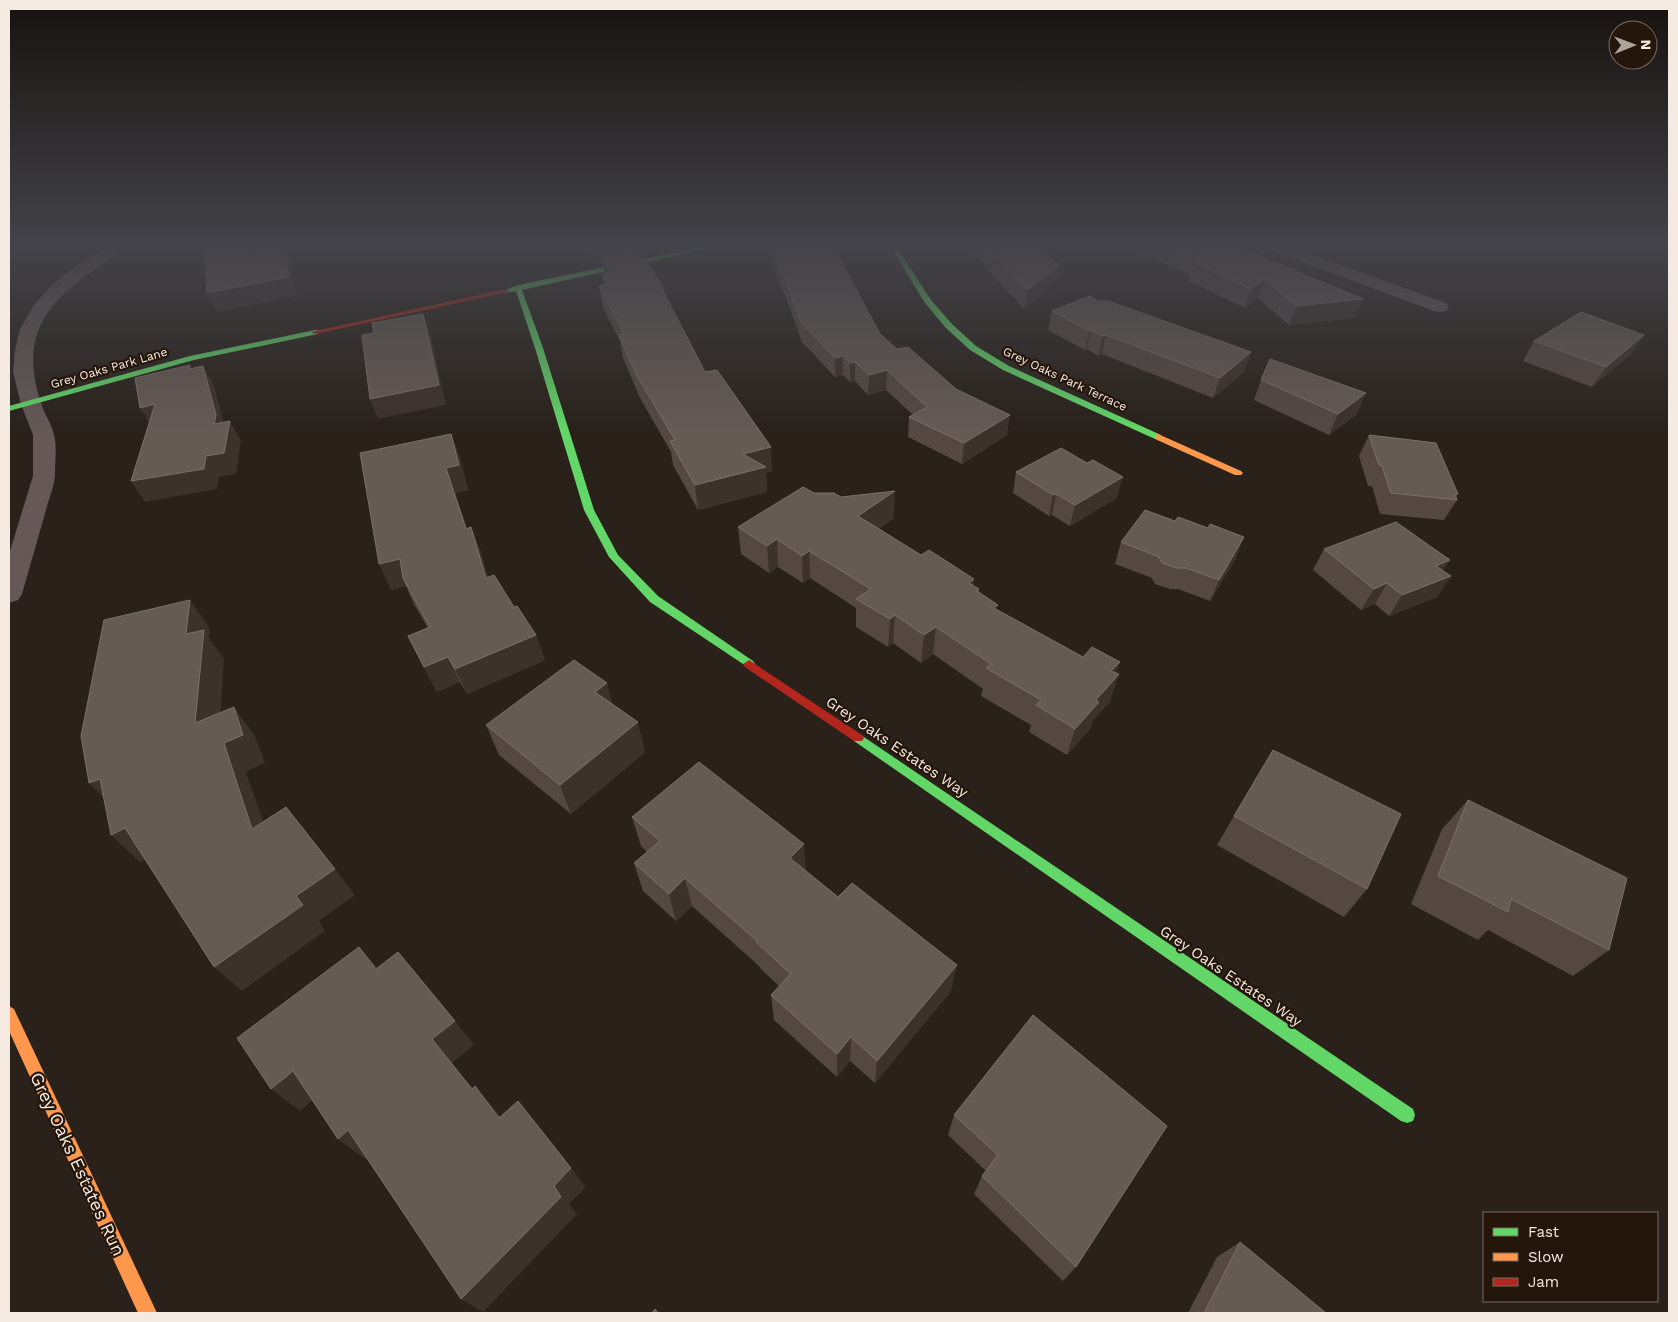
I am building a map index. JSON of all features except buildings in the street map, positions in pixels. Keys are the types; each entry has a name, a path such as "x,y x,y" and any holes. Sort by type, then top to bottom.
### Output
{"street":[{"path":"9,594 44,476 44,435 31,404 23,372 24,350 29,329 41,308"},
{"name":"Grey Oaks Park Lane","path":"9,409 192,358 423,308"},
{"name":"Grey Oaks Estates Way","path":"525,308 589,510 614,557 654,599 1407,1115"},
{"name":"Grey Oaks Park Terrace","path":"935,308 944,321 974,348 1006,368 1238,472"},
{"name":"Grey Oaks Estates Run","path":"9,1014 148,1313"}],"traffic: fast":[{"path":"525,308 589,510 614,557 654,599 749,664"},
{"path":"934,308 949,326 973,348 1006,368 1158,437"},
{"path":"9,409 193,358 315,332"},
{"path":"858,738 1407,1115"}],"traffic: slow":[{"path":"1158,437 1238,473"},
{"path":"9,1014 148,1313"}],"traffic: jam":[{"path":"315,332 428,308"},
{"path":"749,664 858,738"}]}
